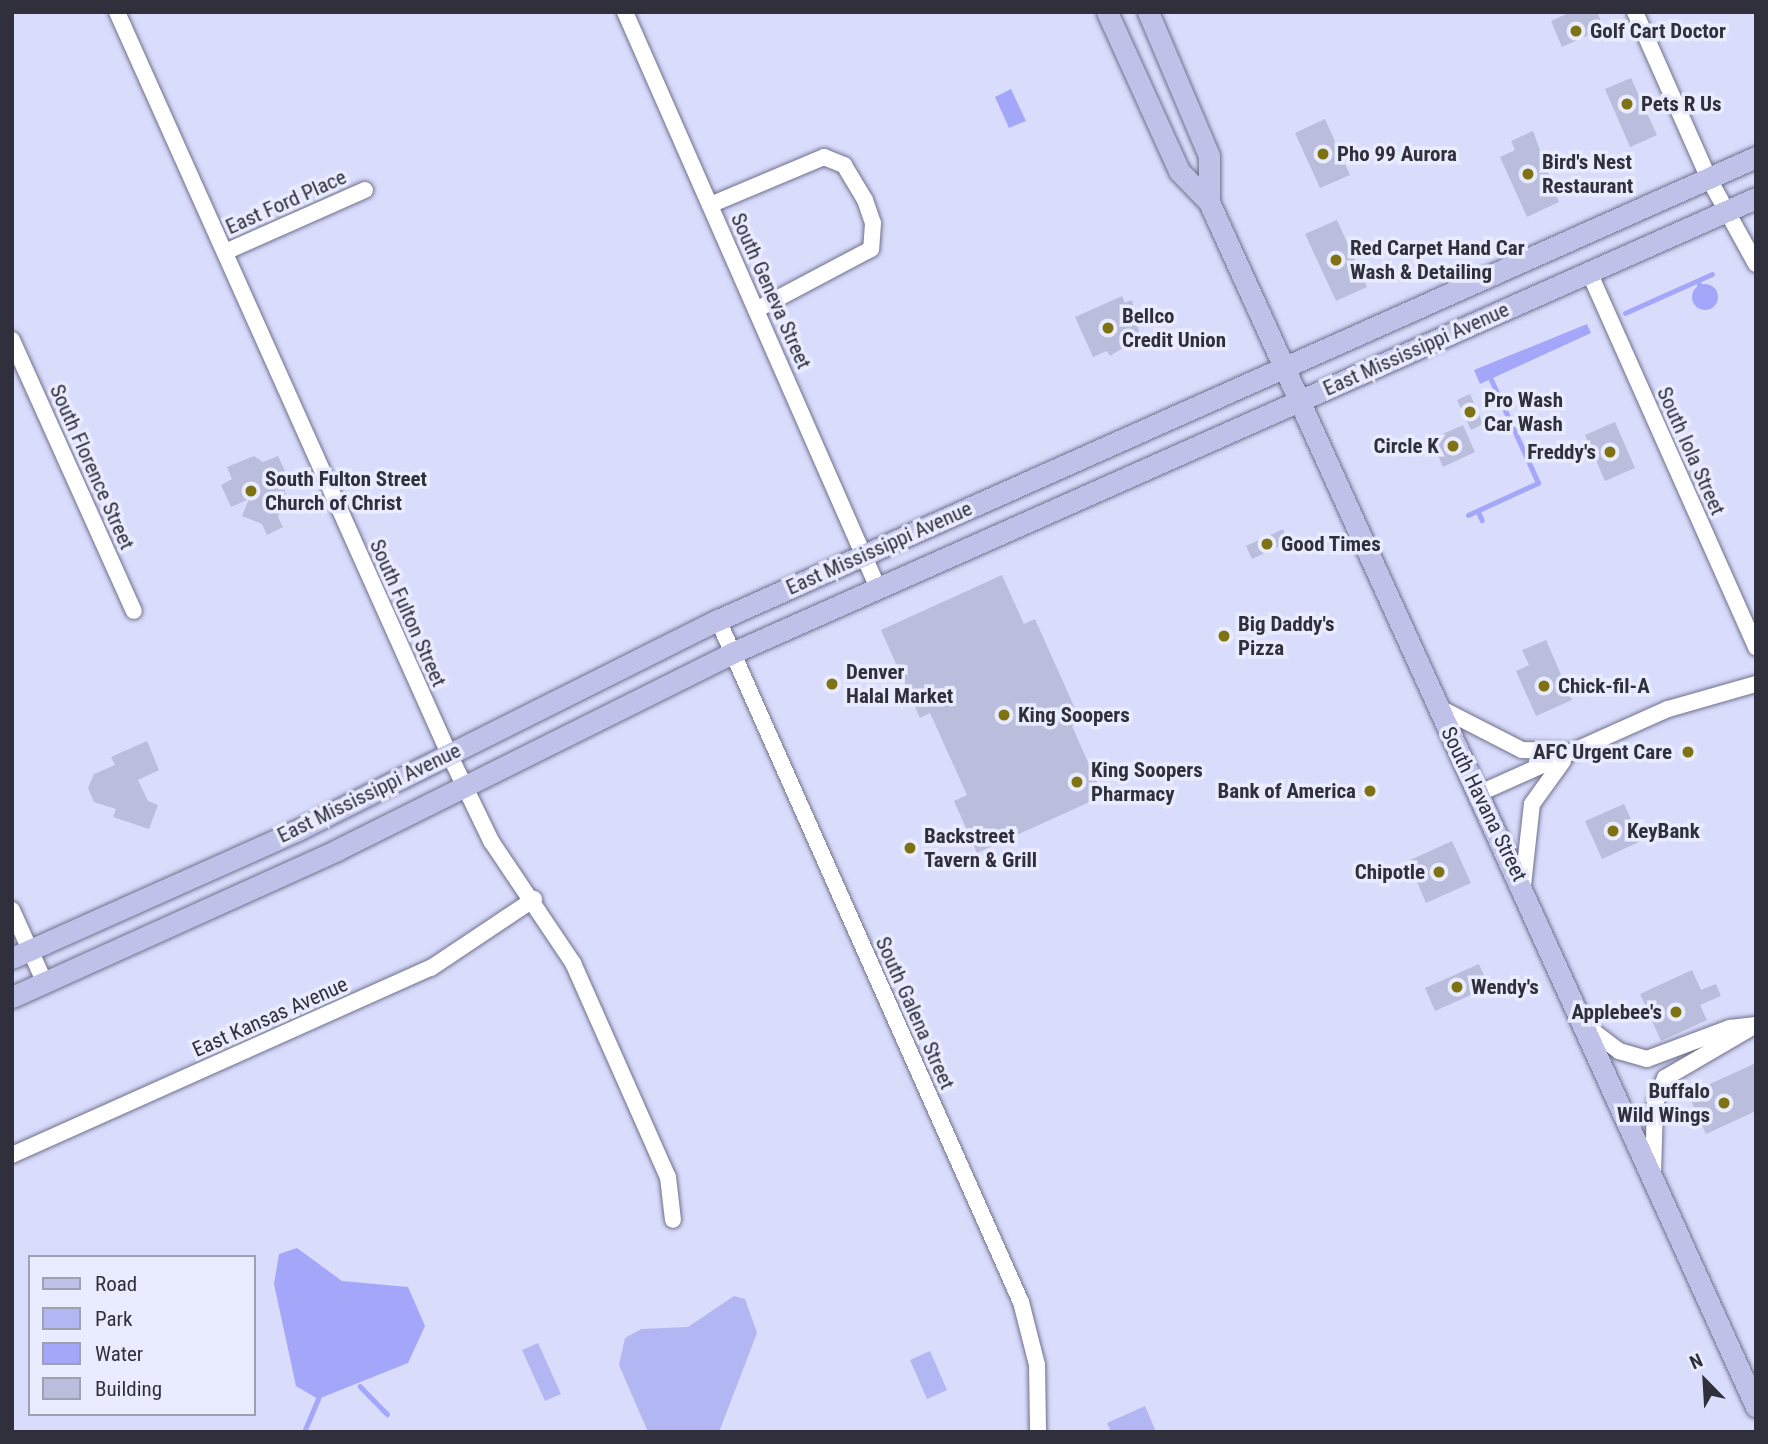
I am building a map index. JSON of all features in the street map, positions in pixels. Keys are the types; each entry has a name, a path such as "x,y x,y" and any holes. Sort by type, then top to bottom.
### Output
{"main road":[{"name":"South Havana Street","path":"1107,12 1179,171 1209,202 1295,403 1523,885 1756,1407"},
{"name":"South Havana Street","path":"1148,14 1209,156 1209,202"},
{"name":"East Mississippi Avenue","path":"21,953 449,754 718,620 1756,158"},
{"name":"East Mississippi Avenue","path":"12,997 464,786 732,653 1756,198"},
{"path":"1738,1366 1756,1383"}],"street":[{"name":"South Fulton Street","path":"117,12 464,786 498,852 534,899 573,963 668,1177 673,1220"},
{"name":"South Geneva Street","path":"625,12 878,588"},
{"path":"1635,12 1709,178 1756,264"},
{"path":"710,205 824,157 844,165 865,201 873,223 871,249 756,310"},
{"name":"East Ford Place","path":"225,252 365,190"},
{"name":"South Iola Street","path":"1589,272 1756,647"},
{"name":"South Florence Street","path":"12,340 134,611"},
{"name":"South Galena Street","path":"718,620 1021,1302 1037,1365 1038,1432"},
{"path":"1480,793 1691,701 1756,684"},
{"path":"1438,707 1522,750 1579,748"},
{"path":"1523,885 1532,804 1551,771 1579,748"},
{"name":"East Kansas Avenue","path":"12,1155 431,968 534,899"},
{"path":"12,910 21,953 45,983"},
{"path":"1585,1024 1619,1051 1647,1059 1730,1028 1756,1025"},
{"path":"1653,1175 1655,1104 1665,1077 1756,1025"}],"green space":[{"path":"734,1296 745,1299 757,1333 719,1432 648,1432 619,1365 625,1338 641,1329 688,1327"},
{"path":"538,1343 561,1394 545,1401 522,1350"},
{"path":"930,1351 947,1390 927,1399 910,1360"},
{"path":"1145,1406 1156,1432 1111,1432 1107,1423"}],"water":[{"path":"1011,89 1026,121 1009,128 995,97"},
{"path":"1705,284 1714,288 1718,297 1714,306 1705,310 1696,306 1692,297 1696,288"},
{"path":"1587,324 1591,333 1480,384 1474,370"},
{"path":"297,1248 342,1281 408,1287 425,1326 408,1363 318,1399 296,1386 274,1284 279,1254"}],"building":[{"name":"Golf Cart Doctor","path":"1571,12 1597,12 1604,28 1562,47 1551,21"},
{"name":"Pets R Us","path":"1631,78 1657,135 1630,147 1605,89"},
{"name":"Pho 99 Aurora","path":"1325,119 1350,175 1320,188 1295,133"},
{"name":"Bird's Nest Restaurant","path":"1533,131 1559,202 1527,217 1500,157 1515,150 1511,141"},
{"name":"Red Carpet Hand Car Wash & Detailing","path":"1337,220 1367,287 1336,301 1305,234"},
{"name":"Bellco Credit Union","path":"1122,296 1125,303 1132,300 1140,337 1110,356 1107,351 1093,357 1075,317"},
{"name":"Pro Wash Car Wash","path":"1470,394 1483,424 1471,430 1457,400"},
{"name":"Freddy's","path":"1615,422 1635,468 1605,481 1585,435"},
{"name":"Circle K","path":"1463,425 1475,452 1443,467 1431,439"},
{"name":"South Fulton Street Church of Christ","path":"254,456 263,462 278,456 285,471 278,474 286,493 278,517 283,527 267,535 262,524 242,516 249,499 231,507 221,485 232,479 227,467"},
{"name":"Good Times","path":"1283,529 1288,542 1252,559 1246,546"},
{"name":"King Soopers","path":"1002,575 1024,624 1035,619 1081,722 1072,726 1103,796 977,853 954,801 967,795 930,713 920,718 881,630"},
{"name":"Chick-fil-A","path":"1546,640 1572,700 1536,716 1516,671 1529,665 1522,650"},
{"path":"147,741 159,770 138,780 148,801 158,805 149,829 113,817 116,809 94,802 88,788 94,774 115,765 111,757"},
{"name":"KeyBank","path":"1624,804 1641,841 1602,859 1585,821"},
{"name":"Chipotle","path":"1452,841 1471,883 1426,903 1408,861"},
{"name":"Wendy's","path":"1479,964 1489,987 1435,1011 1425,988"},
{"name":"Applebee's","path":"1692,970 1701,990 1716,984 1721,996 1700,1005 1707,1020 1661,1041 1640,994"},
{"name":"Buffalo Wild Wings","path":"1756,1063 1756,1111 1706,1134 1688,1094"}],"waterway":[{"path":"1625,313 1712,274"},
{"path":"1698,281 1701,288"},
{"path":"1468,515 1538,483 1491,380"},
{"path":"1478,511 1482,520"},
{"path":"360,1386 387,1414"},
{"path":"304,1432 318,1399"}],"place":[{"name":"Golf Cart Doctor","path":"1576,31"},
{"name":"Pets R Us","path":"1627,104"},
{"name":"Pho 99 Aurora","path":"1323,154"},
{"name":"Bird's Nest Restaurant","path":"1528,174"},
{"name":"Red Carpet Hand Car Wash & Detailing","path":"1336,260"},
{"name":"Bellco Credit Union","path":"1108,328"},
{"name":"Pro Wash Car Wash","path":"1470,412"},
{"name":"Circle K","path":"1453,446"},
{"name":"Freddy's","path":"1610,452"},
{"name":"South Fulton Street Church of Christ","path":"251,491"},
{"name":"Good Times","path":"1267,544"},
{"name":"Big Daddy's Pizza","path":"1224,636"},
{"name":"Denver Halal Market","path":"832,684"},
{"name":"Chick-fil-A","path":"1544,686"},
{"name":"King Soopers","path":"1004,715"},
{"name":"AFC Urgent Care","path":"1688,752"},
{"name":"King Soopers Pharmacy","path":"1077,782"},
{"name":"Bank of America","path":"1370,791"},
{"name":"KeyBank","path":"1613,831"},
{"name":"Backstreet Tavern & Grill","path":"910,848"},
{"name":"Chipotle","path":"1439,872"},
{"name":"Wendy's","path":"1457,987"},
{"name":"Applebee's","path":"1676,1012"},
{"name":"Buffalo Wild Wings","path":"1724,1103"}]}
